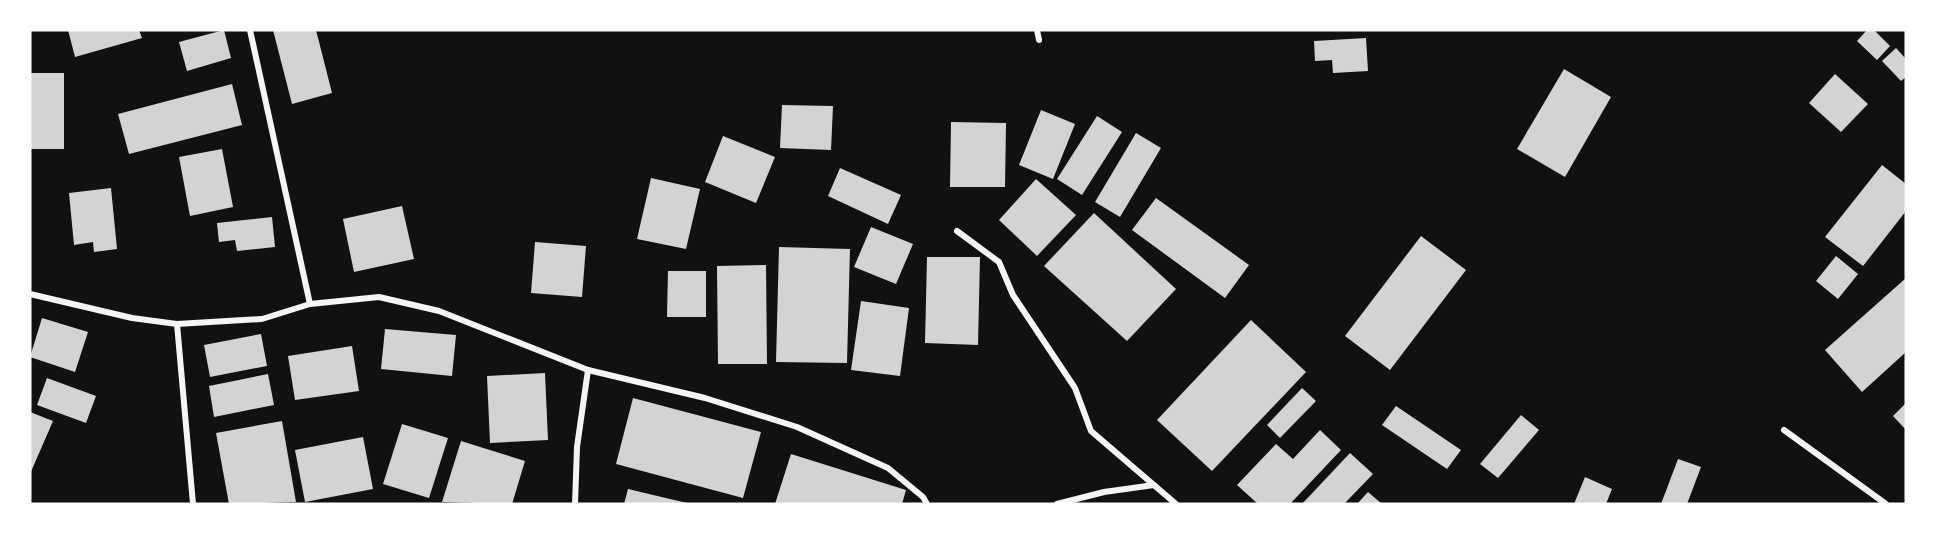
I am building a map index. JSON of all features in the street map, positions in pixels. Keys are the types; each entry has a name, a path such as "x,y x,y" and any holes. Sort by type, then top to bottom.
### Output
{"street":[{"path":"250,30 309,304"},
{"path":"1037,30 1039,40"},
{"path":"957,231 999,262 1013,295 1075,388 1091,431 1176,504"},
{"path":"30,294 132,318 177,324 262,319 309,304 379,297 439,311 588,370 705,398 797,427 888,468 927,504"},
{"path":"177,324 193,504"},
{"path":"575,504 577,447 588,370"},
{"path":"1784,430 1878,502 1886,504"},
{"path":"1057,504 1104,492 1154,485"}],"building":[{"path":"68,30 139,30 142,38 75,57"},
{"path":"224,30 231,58 187,71 179,42"},
{"path":"273,30 316,30 332,93 292,104"},
{"path":"1867,30 1874,30 1890,46 1877,60 1857,41"},
{"path":"1366,38 1368,71 1333,73 1332,60 1315,61 1314,41"},
{"path":"1896,48 1906,59 1906,77 1901,81 1882,61"},
{"path":"1564,69 1611,97 1565,177 1517,149"},
{"path":"30,73 64,73 64,149 30,149"},
{"path":"1835,74 1868,104 1841,132 1809,103"},
{"path":"232,84 242,125 129,154 118,114"},
{"path":"782,105 833,106 831,150 780,148"},
{"path":"1041,110 1075,124 1053,179 1019,165"},
{"path":"1097,116 1122,132 1082,195 1057,179"},
{"path":"951,122 1006,123 1005,187 950,187"},
{"path":"1136,133 1161,148 1120,217 1095,202"},
{"path":"723,136 775,157 756,203 705,182"},
{"path":"222,149 233,207 190,216 179,157"},
{"path":"1882,165 1906,184 1906,211 1863,266 1825,237"},
{"path":"840,168 901,195 888,224 828,196"},
{"path":"651,178 700,189 686,249 637,239"},
{"path":"1036,179 1076,215 1037,256 999,220"},
{"path":"111,188 117,249 94,252 93,242 74,245 69,193"},
{"path":"1156,198 1249,265 1225,298 1132,230"},
{"path":"402,206 414,259 354,272 343,219"},
{"path":"1094,213 1176,289 1127,341 1044,266"},
{"path":"272,217 275,247 237,251 235,240 219,242 217,223"},
{"path":"871,227 913,244 896,284 854,267"},
{"path":"1421,236 1466,270 1390,370 1345,336"},
{"path":"535,242 586,246 582,297 531,293"},
{"path":"779,247 850,249 847,363 776,362"},
{"path":"1836,256 1858,274 1838,299 1816,281"},
{"path":"927,257 980,257 978,345 925,343"},
{"path":"766,265 767,364 718,364 717,266"},
{"path":"668,271 706,271 706,317 667,317"},
{"path":"1906,278 1906,352 1862,392 1825,350"},
{"path":"861,301 909,308 900,376 851,370"},
{"path":"42,318 88,332 75,372 30,357"},
{"path":"1251,320 1306,372 1212,471 1157,420"},
{"path":"385,329 456,335 452,376 381,369"},
{"path":"261,334 267,366 210,377 204,345"},
{"path":"352,346 359,391 295,400 288,356"},
{"path":"545,373 548,440 490,443 487,376"},
{"path":"268,374 274,405 214,417 209,386"},
{"path":"47,378 96,396 86,423 37,405"},
{"path":"1302,388 1316,401 1280,438 1267,425"},
{"path":"633,398 761,432 743,498 616,464"},
{"path":"1906,403 1906,430 1893,416"},
{"path":"1396,406 1461,450 1447,469 1382,425"},
{"path":"30,412 53,421 30,474"},
{"path":"1521,415 1539,430 1498,478 1480,464"},
{"path":"282,421 296,502 229,504 216,433"},
{"path":"402,424 448,438 429,498 383,484"},
{"path":"1320,430 1341,450 1290,504 1258,504 1237,485 1276,444 1293,459"},
{"path":"363,437 373,489 305,502 295,450"},
{"path":"461,441 525,461 512,504 442,502"},
{"path":"1350,453 1373,474 1344,504 1302,504"},
{"path":"791,454 906,490 902,504 775,504"},
{"path":"1678,459 1701,467 1687,504 1661,504"},
{"path":"1585,477 1612,489 1606,504 1574,504"},
{"path":"628,489 687,503 687,504 624,504"},
{"path":"1368,492 1382,504 1357,504"}]}
